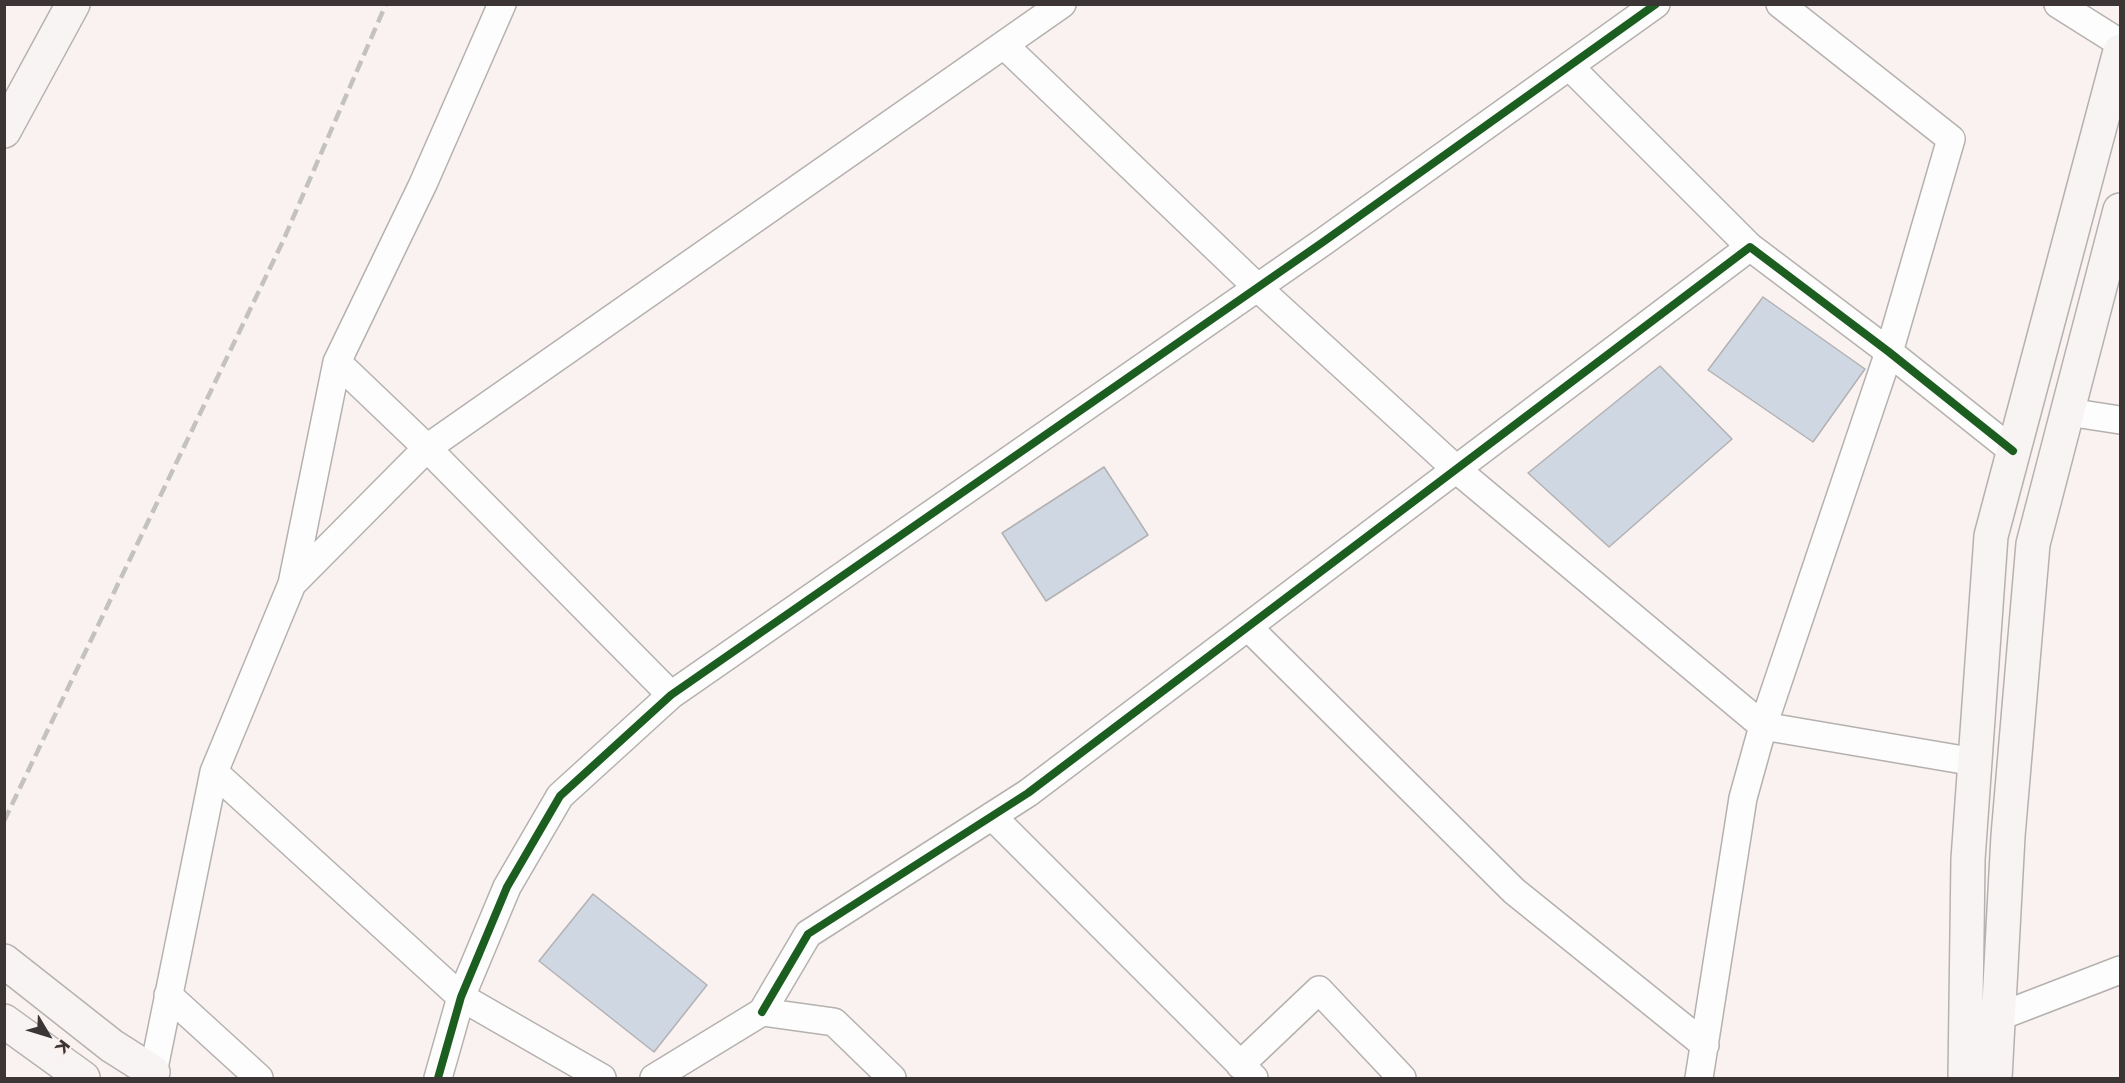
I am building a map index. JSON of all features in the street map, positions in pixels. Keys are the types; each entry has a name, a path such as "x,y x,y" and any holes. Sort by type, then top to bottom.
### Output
{"main road":[{"path":"4,130 73,4"},
{"path":"1965,1078 1968,859 1991,536 2121,51"},
{"path":"1995,1078 2008,836 2033,544 2121,210"},
{"path":"4,961 112,1046 153,1075"},
{"path":"4,1021 82,1078"}],"street":[{"path":"153,1075 214,772 292,584 337,362 423,184 502,4"},
{"path":"292,584 427,448 1062,4"},
{"path":"438,1078 461,997 507,887 560,796 671,695 1257,287 1656,4"},
{"path":"1700,1078 1743,798 1763,726 1889,352 1951,139 1780,4"},
{"path":"2058,4 2121,43"},
{"path":"1004,45 1257,287 1456,469 1763,726 1975,762"},
{"path":"1569,66 1750,247 1889,352 2013,452"},
{"path":"654,1078 762,1012 808,934 1028,793 1750,247"},
{"path":"337,362 427,448 671,695"},
{"path":"2068,412 2121,420"},
{"path":"1248,627 1514,891 1705,1045"},
{"path":"214,772 461,997 600,1078"},
{"path":"992,816 1247,1072 1319,990 1402,1078"},
{"path":"1998,1017 2121,970"},
{"path":"168,995 259,1078"},
{"path":"762,1012 834,1022 892,1078"}],"building":[{"path":"1763,297 1865,369 1813,442 1708,370"},
{"path":"1660,366 1732,439 1609,547 1528,473"},
{"path":"1104,467 1148,535 1046,601 1002,533"},
{"path":"593,894 707,985 654,1052 539,961"}],"railway":[{"path":"4,821 283,241 386,4"}],"cycle path":[{"path":"438,1078 461,997 507,887 560,796 671,695 1323,242 1656,4"},
{"path":"762,1012 808,934 1028,793 1750,247 1889,352 2013,451"}]}
